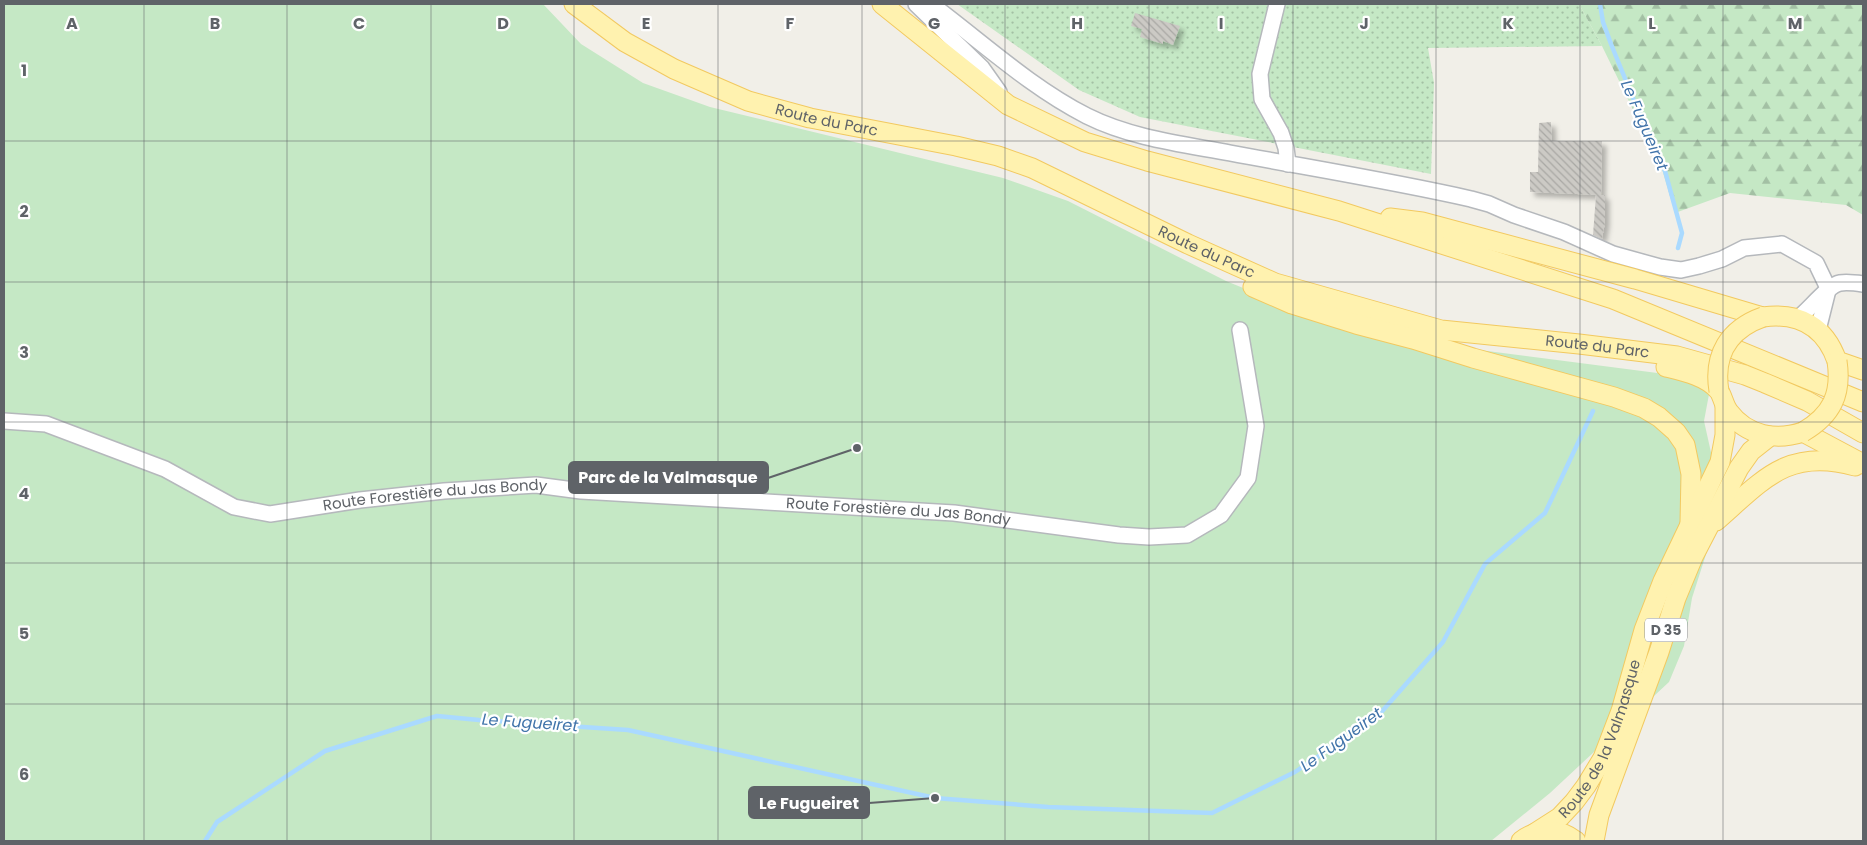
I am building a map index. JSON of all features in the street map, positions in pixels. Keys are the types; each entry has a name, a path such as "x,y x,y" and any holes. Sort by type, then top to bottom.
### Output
{"main road":[{"name":"Route du Parc","path":"574,4 625,42 674,69 748,101 810,118 998,156 1047,174 1188,244 1275,283 1441,330 1676,356 1745,375 1807,401 1863,433"},
{"path":"882,4 1008,105 1085,142 1147,161 1339,211 1612,299 1863,402"},
{"path":"1339,211 1422,222 1635,279 1763,317 1781,316 1798,318 1818,330 1827,339 1837,361 1838,389 1833,403 1815,425 1803,432 1781,437 1770,436 1744,427 1737,421 1722,399 1702,379 1686,372 1653,364 1447,344 1414,339"},
{"path":"1159,229 1182,249 1233,278 1292,304 1473,358 1614,397 1644,408 1659,417 1676,432 1687,451 1691,474 1690,523"},
{"path":"1722,399 1717,380 1718,368 1726,345 1742,327 1763,317"},
{"path":"1837,361 1863,370"},
{"name":"Route de la Valmasque","path":"1528,837 1560,817 1586,786 1603,758 1621,711 1644,630 1663,581 1720,462 1726,435 1722,399"},
{"path":"1803,432 1863,464"},
{"name":"Route de la Valmasque","path":"1594,841 1599,815 1656,661 1676,598 1739,468 1752,451 1770,436"},
{"path":"1708,529 1767,476 1789,465 1809,460 1822,460 1863,468"},
{"path":"1528,837 1550,831 1558,832 1576,841"}],"street":[{"path":"916,4 982,68 1008,105"},
{"path":"931,4 1022,75 1088,116 1136,134 1471,199 1564,232 1612,254 1660,267 1681,270 1722,259 1744,248 1782,244 1816,263 1828,288 1818,330"},
{"path":"1277,4 1260,74 1262,99 1281,132 1288,164"},
{"path":"1798,318 1811,308 1828,288 1840,283 1863,284"},
{"name":"Route Forestière du Jas Bondy","path":"4,421 46,424 165,469 234,506 270,514 360,500 444,491 536,485 581,492 954,513 1119,535 1149,537 1187,535 1221,515 1248,478 1256,426 1240,330"}],"green space":[{"path":"4,4 543,4 581,44 643,83 710,107 1003,178 1068,201 1226,281 1356,334 1665,374 1710,389 1704,421 1716,475 1717,520 1692,598 1684,646 1669,682 1550,793 1491,841 4,841"},
{"path":"957,4 1579,4 1602,46 1428,48 1434,83 1431,174 1140,117 1079,90"},
{"path":"1579,4 1863,4 1863,215 1846,205 1730,193 1675,213 1662,169 1602,46"}],"building":[{"path":"1135,13 1180,26 1173,45 1163,41 1163,44 1140,37 1142,29 1131,26"},
{"path":"1551,122 1552,141 1602,141 1601,195 1530,192 1530,172 1538,172 1539,123"},
{"path":"1596,195 1605,195 1605,222 1602,239 1593,235"}],"waterway":[{"name":"Le Fugueiret","path":"1600,4 1603,22 1611,44 1665,171 1682,233 1678,248"},
{"name":"Le Fugueiret","path":"205,841 217,822 325,751 437,716 628,730 935,798 1048,807 1212,813 1295,772 1377,717 1443,642 1485,564 1545,513 1593,411"}],"place":[{"name":"Parc de la Valmasque","path":"857,448"},
{"name":"Le Fugueiret","path":"935,798"}]}
